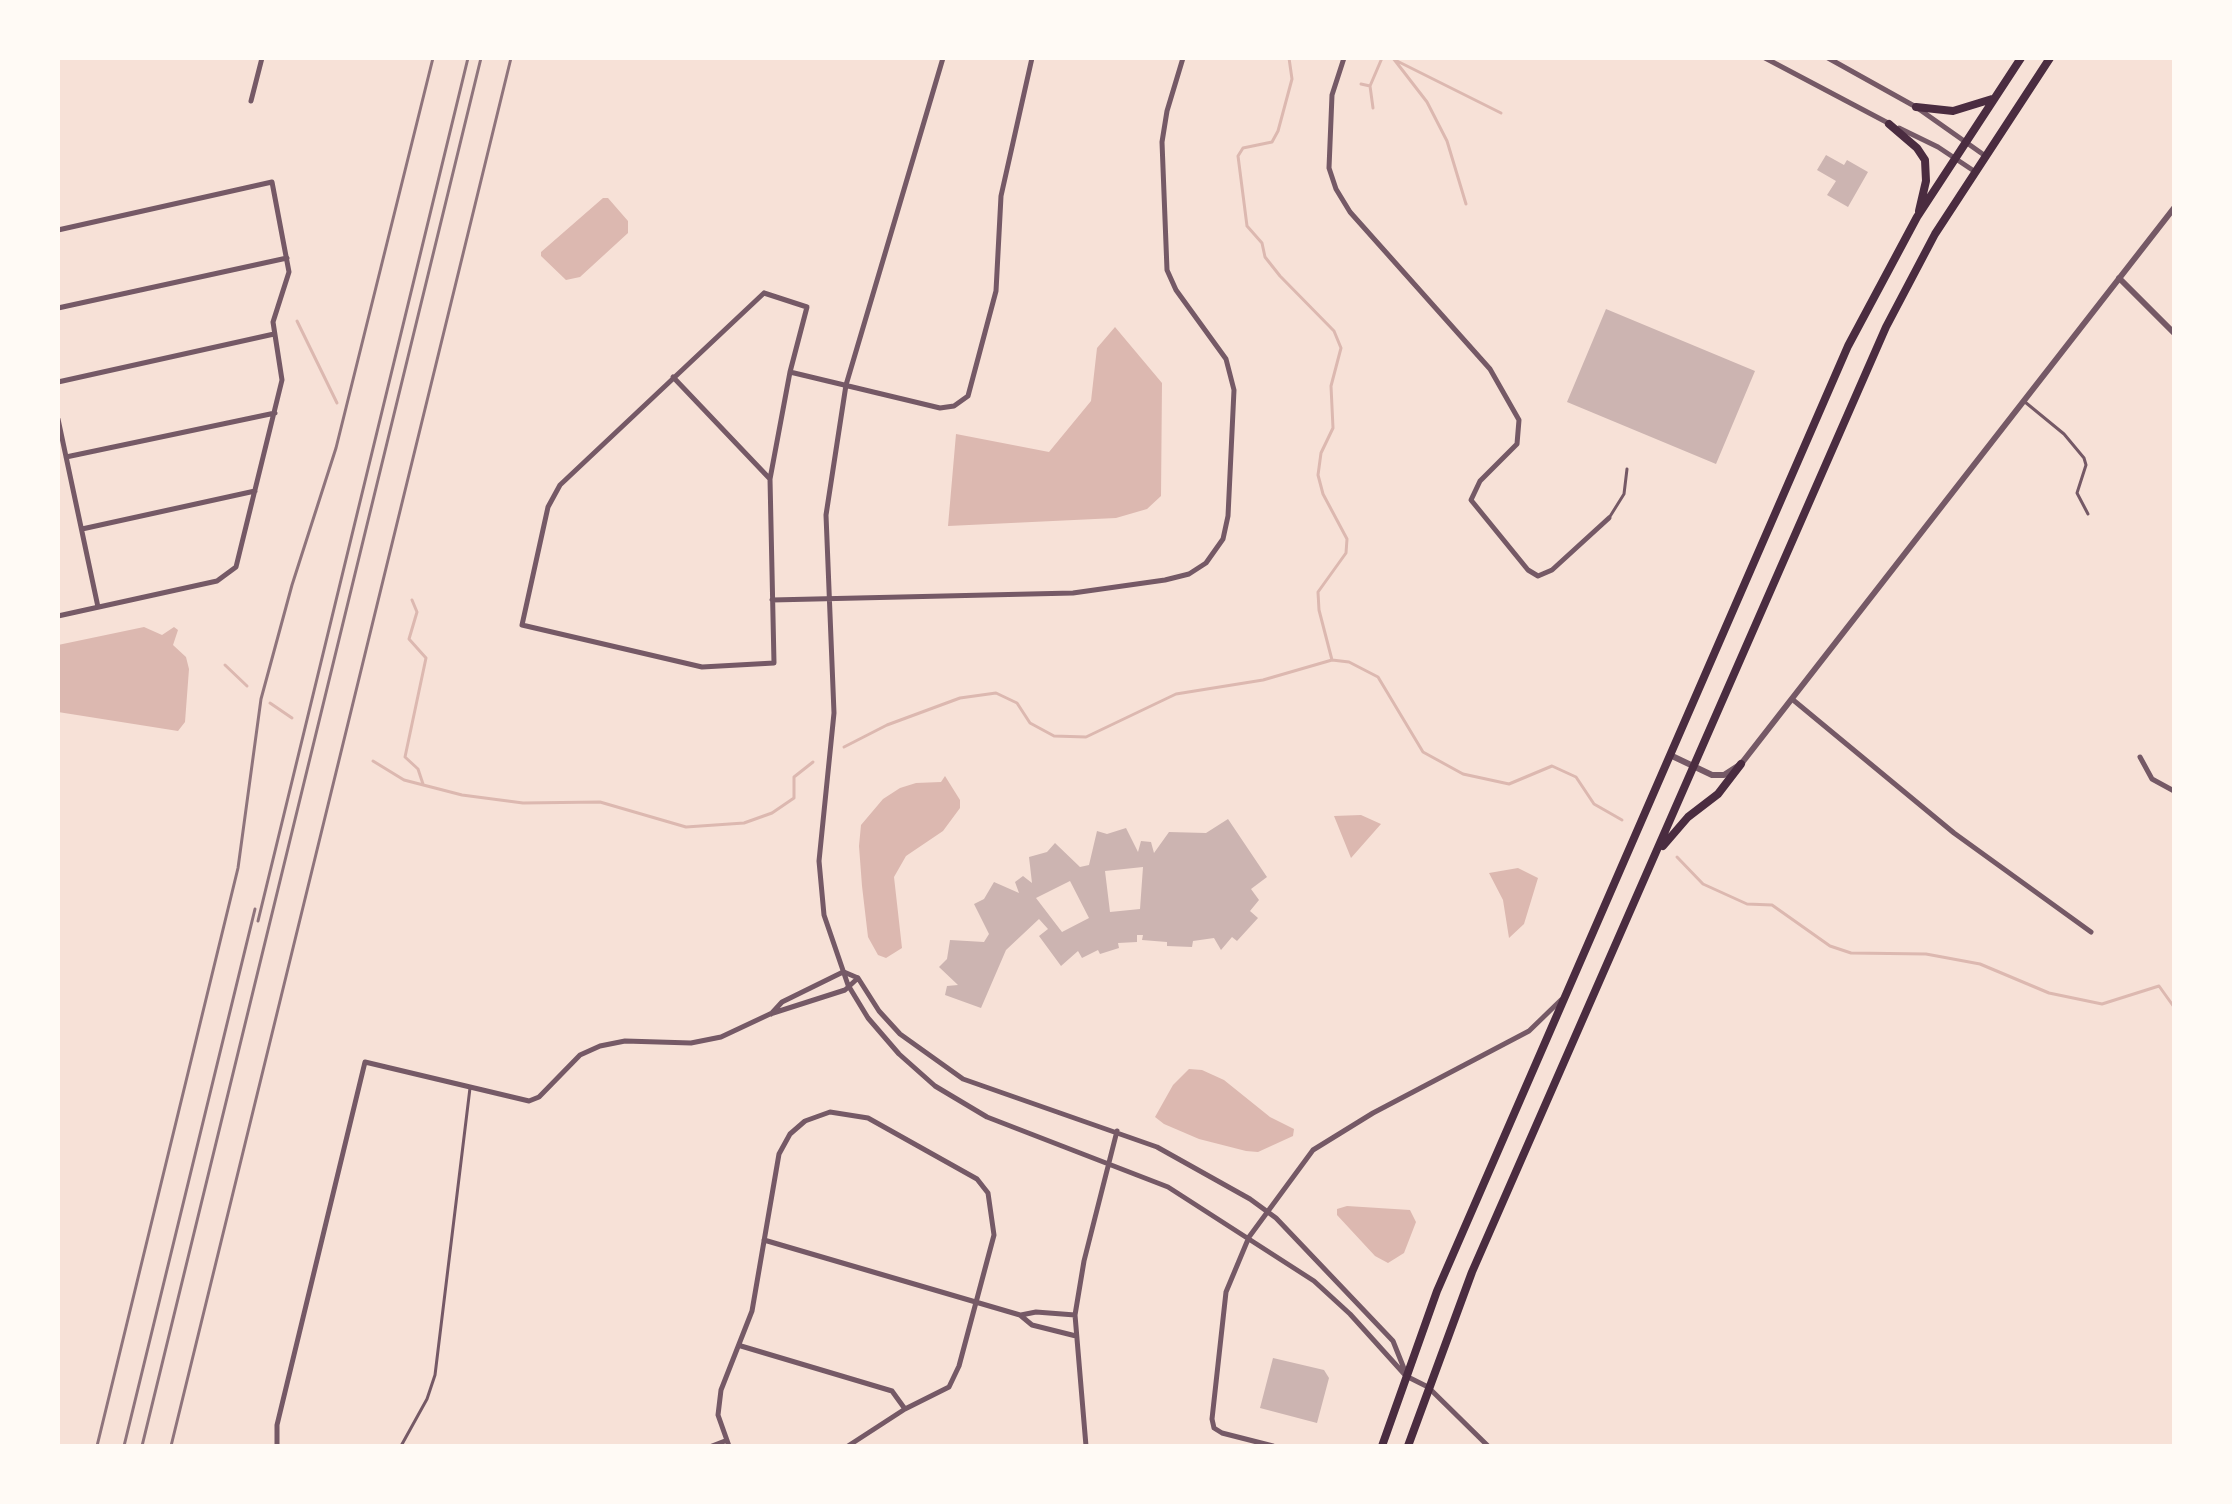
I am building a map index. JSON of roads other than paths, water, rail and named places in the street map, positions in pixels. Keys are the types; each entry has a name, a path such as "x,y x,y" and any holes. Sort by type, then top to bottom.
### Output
{"highway":[{"path":"1382,1446 1437,1291 1839,365 1917,217 2021,58"},
{"path":"1408,1446 1472,1272 1886,327 1935,234 2050,58"},
{"path":"1916,107 1953,111 1993,99"},
{"path":"1889,124 1925,160 1926,181 1917,217"},
{"path":"1657,852 1688,817 1718,794 1741,764"}],"street":[{"path":"251,101 262,58"},
{"path":"943,58 846,385 826,515 834,713 819,861 824,915 843,972 868,1018 899,1054 935,1086 987,1117 1168,1187 1249,1237 1314,1281 1350,1314 1406,1376 1428,1387 1488,1446"},
{"path":"790,372 940,408 954,406 968,396 996,291 1001,196 1032,58"},
{"path":"772,600 831,596 1026,596 1165,580 1189,574 1206,563 1223,539 1228,516 1234,390 1226,359 1176,290 1167,270 1163,244 1162,142 1183,58"},
{"path":"1344,58 1332,95 1329,168 1336,189 1350,212 1490,369 1519,420 1517,444 1480,481 1471,500 1528,570 1538,576 1552,570 1609,518"},
{"path":"1765,58 1781,60 1889,124 1938,147 1974,171"},
{"path":"1828,58 1916,107 1984,155"},
{"path":"58,230 272,182 289,278 274,318 274,334 283,369 275,413 240,557 233,571 221,579 58,616"},
{"path":"1670,755 1712,775 1724,775 1741,764 2174,208"},
{"path":"58,308 287,258"},
{"path":"2119,278 2174,333"},
{"path":"764,293 807,307 790,372 770,479 774,663 702,667 522,625 548,507 560,485 673,377 764,293"},
{"path":"58,382 274,334"},
{"path":"673,377 770,479"},
{"path":"66,457 275,413"},
{"path":"58,419 98,607"},
{"path":"82,529 255,491"},
{"path":"1792,699 1954,833 2091,932"},
{"path":"2140,757 2152,779 2174,791"},
{"path":"770,1014 782,1002 843,972 858,978 879,1011 900,1034 963,1079 1117,1131 1181,1160 1266,1211 1307,1248 1393,1341 1406,1376"},
{"path":"277,1446 277,1425 365,1062 529,1101 539,1097 580,1055 600,1046 625,1041 691,1043 721,1037 770,1014 790,1011 849,987 858,978"},
{"path":"1273,1446 1222,1433 1214,1428 1212,1419 1226,1292 1249,1237 1313,1150 1373,1113 1529,1031 1567,994"},
{"path":"712,1446 727,1444 718,1415 721,1390 741,1346 759,1281 779,1154 790,1134 805,1121 830,1112 868,1118 977,1179 988,1193 994,1235 959,1366 949,1387 905,1409 848,1446"},
{"path":"1086,1446 1075,1315 1084,1261 1117,1131"},
{"path":"764,1240 1020,1315 1032,1325 1076,1336"},
{"path":"1020,1315 1036,1312 1075,1315"},
{"path":"741,1346 892,1391 905,1409"}],"lane":[{"path":"2025,402 2064,434 2084,458 2077,493 2088,514"},
{"path":"1609,518 1624,494 1627,469"},
{"path":"401,1446 427,1399 435,1375 470,1088"}],"waterway":[{"path":"1289,58 1292,79 1278,131 1272,142 1243,148 1238,156 1247,226 1262,243 1265,257 1280,276 1334,331 1341,348 1331,386 1333,428 1321,453 1318,475 1323,494 1347,539 1346,553 1318,592 1319,610 1332,660"},
{"path":"1361,84 1370,86 1382,58"},
{"path":"1393,58 1427,102 1447,141 1466,204"},
{"path":"1397,61 1501,113"},
{"path":"1370,86 1373,108"},
{"path":"297,321 337,403"},
{"path":"412,600 417,612 409,639 426,658 405,757 418,769 423,784"},
{"path":"844,747 887,725 960,698 996,693 1017,703 1030,723 1054,736 1086,737 1176,694 1263,680 1332,660 1349,662 1378,677 1423,752 1463,774 1509,784 1552,766 1576,777 1594,804 1622,820"},
{"path":"225,665 247,686"},
{"path":"270,703 292,718"},
{"path":"373,761 404,780 462,795 523,803 600,802 686,827 744,823 772,813 794,798 794,777 813,762"},
{"path":"1677,857 1703,884 1747,904 1772,905 1830,946 1851,953 1926,954 1980,964 2049,993 2102,1004 2159,986 2174,1007"}],"railway":[{"path":"97,1446 238,868 261,699 292,585 336,448 433,58"},
{"path":"258,921 468,58"},
{"path":"142,1446 481,58"},
{"path":"171,1446 511,58"},
{"path":"124,1446 255,909"}]}
